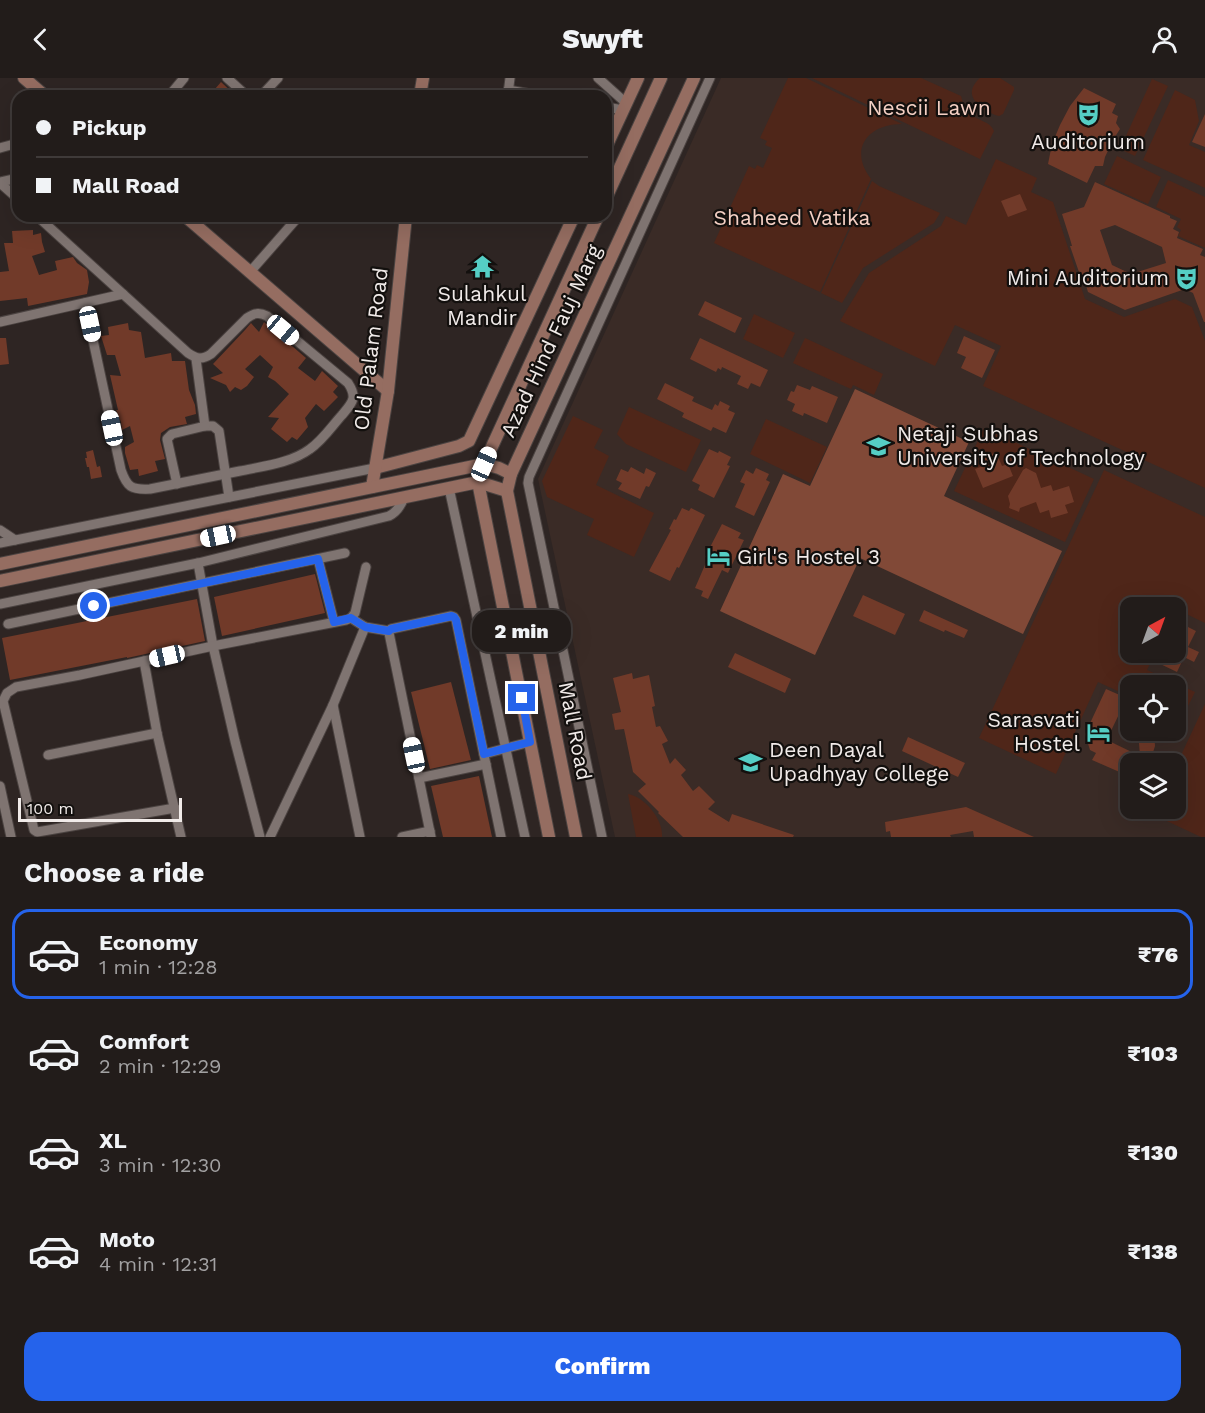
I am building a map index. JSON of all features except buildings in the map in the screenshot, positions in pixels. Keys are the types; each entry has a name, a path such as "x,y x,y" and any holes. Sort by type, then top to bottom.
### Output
{"street":[{"path":"24,78 38,90"},
{"path":"174,90 184,78"},
{"path":"227,78 240,90"},
{"path":"267,90 278,78"},
{"path":"598,78 609,90"},
{"path":"612,134 638,78"},
{"path":"612,185 662,78"},
{"name":"Azad Hind Fauj Marg","path":"507,491 511,474 694,78"},
{"path":"602,837 528,483 710,78"},
{"path":"612,93 625,107"},
{"path":"612,107 625,107"},
{"path":"0,182 12,193"},
{"path":"43,222 196,359 211,354 247,318 260,313 267,316 348,383 354,397 311,448 295,458 150,489 132,488 126,482 121,470 86,303"},
{"path":"192,222 388,391"},
{"path":"250,272 294,222"},
{"name":"Old Palam Road","path":"372,487 388,391 405,222"},
{"path":"0,543 375,468 459,446 469,441 571,222"},
{"name":"Azad Hind Fauj Marg","path":"478,482 484,464 595,222"},
{"path":"0,322 123,294"},
{"path":"196,359 205,426"},
{"path":"177,484 168,436 213,426 219,431 229,497"},
{"path":"0,564 484,464 511,474"},
{"path":"478,482 549,837"},
{"path":"0,581 478,482 507,491"},
{"path":"449,488 525,837"},
{"name":"Mall Road","path":"507,491 576,837"},
{"path":"0,604 198,563 389,516 398,509 404,497"},
{"path":"0,530 15,540"},
{"path":"8,624 345,554"},
{"path":"318,559 334,622"},
{"path":"198,563 213,646 260,837"},
{"path":"175,808 36,831 3,701 7,693 16,687 351,618 357,608 366,567"},
{"path":"351,618 365,627 389,631 454,617 501,837"},
{"path":"270,837 333,705 365,627"},
{"path":"389,631 431,834 402,837"},
{"path":"144,661 157,734 181,837"},
{"path":"333,705 360,837"},
{"path":"48,755 157,734"},
{"path":"484,754 530,742"},
{"path":"419,778 486,764"},
{"path":"0,786 11,837"}],"shaded area":[{"name":"Netaji Subhas University of Technology","path":"721,78 1205,78 1205,837 615,837 538,479"},
{"path":"855,389 969,442 944,496 1062,551 1023,634 860,558 815,655 720,611 783,474 810,486"}],"green space":[{"name":"Shaheed Vatika","path":"788,78 806,78 902,124 880,128 865,140 861,158 871,179 820,292 714,243 749,166 755,169 757,165 763,168 772,148 765,145 767,141 760,138"},
{"name":"Nescii Lawn","path":"812,78 921,78 961,96 970,114 990,125 994,131 980,159"},
{"path":"980,78 1000,78 1014,87 1003,114 999,116 993,114 975,101 973,88"},
{"path":"1152,79 1168,86 1135,156 1120,149"},
{"path":"1175,90 1195,100 1199,121 1189,145 1205,152 1205,188 1143,160"},
{"path":"1117,156 1161,177 1148,204 1104,184"},
{"path":"996,159 1037,178 1031,192 1053,202 1085,299 1124,317 1175,299 1192,307 1205,341 1205,488 983,386 1001,346 955,325 935,366 840,321 869,273 941,226 946,216 966,225"},
{"path":"1168,180 1205,197 1205,248 1178,236 1181,230 1177,227 1181,219 1156,207"},
{"path":"872,181 940,213 934,223 863,268 842,303 821,293"},
{"path":"754,314 795,333 783,358 743,339"},
{"path":"805,338 883,374 874,395 853,385 851,389 793,363"},
{"path":"629,407 701,440 686,472 626,444 617,434"},
{"path":"573,416 603,430 594,448 609,456 596,485 654,513 634,557 587,535 594,519 547,497 542,481"},
{"path":"766,419 827,447 810,483 750,454"},
{"path":"984,428 1094,479 1065,542 954,491"},
{"path":"1104,470 1205,517 1205,623 1186,614 1186,597 1120,597 1120,663 1150,663 1147,670 1158,675 1120,675 1120,692 1098,682 1056,774 979,738"},
{"path":"1186,688 1195,692 1186,710"},
{"path":"1205,704 1205,837 1163,819 1186,819 1186,753 1182,753"},
{"path":"628,794 641,799 652,810 660,823 662,837 636,837"}],"place":[{"name":"Auditorium","path":"1088,114"},
{"name":"Sulahkul Mandir","path":"482,266"},
{"name":"Mini Auditorium","path":"1187,278"},
{"name":"Netaji Subhas University of Technology","path":"879,446"},
{"name":"Girl's Hostel 3","path":"719,557"},
{"name":"Sarasvati Hostel","path":"1098,732"},
{"name":"Deen Dayal Upadhyay College","path":"751,762"}],"route":[{"path":"94,606 318,559 334,622 351,618 365,627 389,631 454,617 484,754 530,742 522,698"}]}
